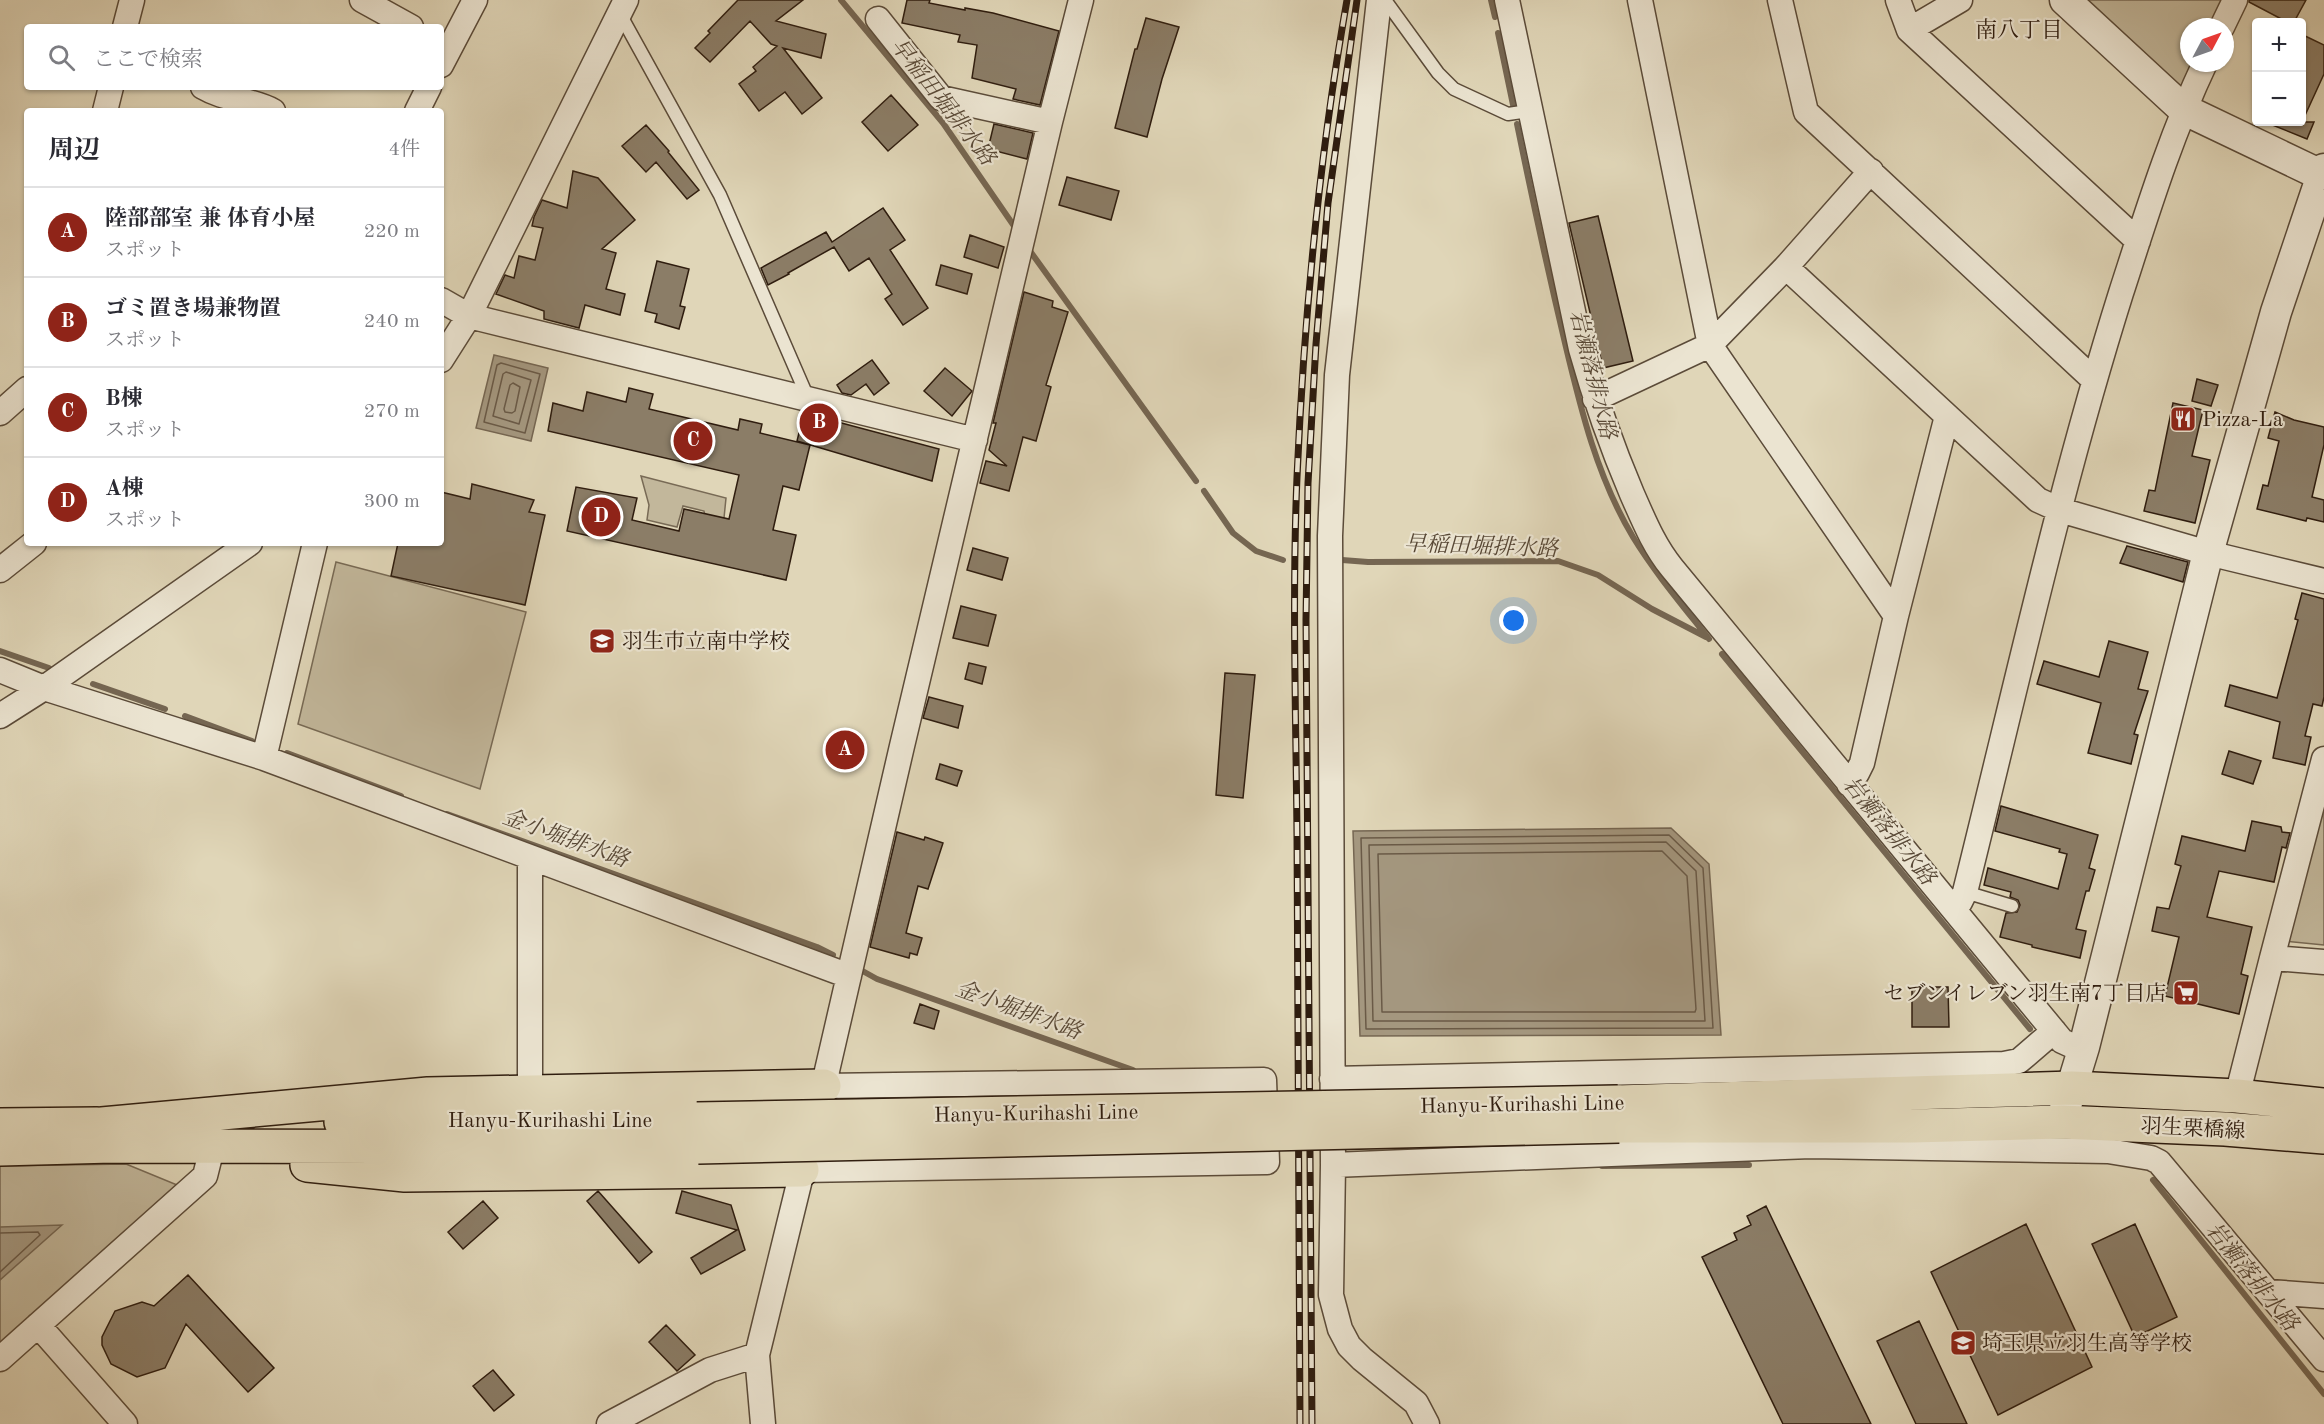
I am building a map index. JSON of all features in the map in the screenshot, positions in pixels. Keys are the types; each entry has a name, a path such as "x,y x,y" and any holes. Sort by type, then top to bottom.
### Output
{"main road":[{"path":"107,1135 428,1094 824,1086"},
{"name":"羽生栗橋線","path":"2072,1088 2236,1096 2324,1105"},
{"name":"Hanyu-Kurihashi Line","path":"0,1125 107,1135 697,1133 1618,1114 2072,1088"},
{"name":"Hanyu-Kurihashi Line","path":"1618,1114 1913,1126 2056,1136"},
{"name":"羽生栗橋線","path":"2056,1136 2225,1129 2324,1137"},
{"path":"107,1135 210,1155 405,1175 802,1170"},
{"name":"Hanyu-Kurihashi Line","path":"0,1149 107,1135"}],"street":[{"path":"126,24 132,0"},
{"path":"362,0 406,24"},
{"path":"444,52 475,0"},
{"path":"763,1424 757,1355 824,1086 1050,122 1081,0"},
{"path":"1379,0 1337,375 1330,513 1333,1165 1331,1295 1340,1329 1349,1346 1416,1403 1427,1424"},
{"path":"1507,0 1581,349 1595,399 1618,461 1654,542 1661,554 1849,784 1959,900 2062,1041 2073,1046 2084,1047"},
{"path":"1640,0 1710,345 1896,616"},
{"path":"1780,0 1806,112 2094,380"},
{"path":"1898,0 1909,30 2138,241"},
{"path":"1909,30 1960,0"},
{"path":"2056,1136 2084,1047 2208,553 2276,312 2323,174 2184,109 2066,0"},
{"path":"2226,18 2235,0"},
{"path":"444,355 469,316 623,7"},
{"path":"878,19 941,98 1050,122"},
{"path":"1959,900 2094,380 2138,241 2184,109 2201,72"},
{"path":"106,108 110,90"},
{"path":"208,90 216,95 261,104 268,108"},
{"path":"418,108 428,90"},
{"path":"1595,399 1710,345 1786,267 1871,171"},
{"path":"1786,267 2038,500 2060,510 2208,553 2324,581"},
{"path":"444,302 469,316 975,440"},
{"path":"0,413 24,392"},
{"path":"1849,784 1862,763 1896,616 1947,416"},
{"path":"0,570 30,546"},
{"path":"0,716 44,688 246,546"},
{"path":"264,758 314,546"},
{"path":"0,670 44,688 264,758 849,976"},
{"path":"2236,1096 2324,759"},
{"path":"530,857 530,1077"},
{"path":"2272,958 2324,962"},
{"path":"1332,1079 2004,1064 2019,1061 2054,1030"},
{"path":"802,1170 1267,1162 1264,1080 824,1086"},
{"path":"1333,1165 2056,1136 2108,1151 2151,1158 2160,1162 2324,1359"},
{"path":"0,1359 205,1176 210,1155"},
{"path":"2269,1292 2324,1296"},
{"path":"38,1325 125,1424"},
{"path":"609,1424 710,1370 757,1355"}],"lane":[{"path":"1385,0 1438,73 1454,89 1508,114 1529,111"},
{"path":"623,7 720,195 808,398"},
{"path":"1959,900 2012,906"}],"shaded area":[{"path":"2084,0 2226,0 2218,18 2180,18 2180,72 2193,72 2181,97"},
{"path":"641,476 726,498 723,528 706,522 704,511 683,506 677,527 647,520 649,505"},
{"path":"336,562 526,612 480,789 298,724"},
{"path":"2324,784 2324,945 2283,941"},
{"path":"126,1164 182,1187 0,1347 0,1166"}],"water":[{"path":"494,355 548,368 531,441 476,428"},
{"path":"1671,828 1709,864 1721,1035 1360,1036 1353,831"},
{"path":"62,1225 0,1280 0,1227"}],"building":[{"path":"738,0 803,0 776,21 826,34 821,58 783,48 822,98 802,114 785,92 759,111 739,84 756,71 753,67 777,46 771,44 750,21 710,62 695,48"},
{"path":"907,0 930,0 929,3 993,13 1059,31 1040,105 1013,99 1016,89 972,78 977,45 958,42 960,35 902,23"},
{"path":"2249,0 2306,0 2296,18 2279,18"},
{"path":"1146,18 1179,27 1147,137 1115,128 1135,49 1137,49"},
{"path":"2306,36 2324,45 2324,74 2306,113"},
{"path":"891,95 918,125 888,151 862,122"},
{"path":"2306,122 2314,122 2307,139 2275,126 2306,126"},
{"path":"994,124 1033,133 1027,159 988,149"},
{"path":"646,125 699,190 687,199 656,162 646,172 622,146"},
{"path":"573,171 598,178 635,220 602,249 616,253 606,289 625,294 620,315 585,305 579,328 544,319 544,311 496,294 505,275 514,278 519,256 535,260 543,228 532,226 534,217 542,200 567,208"},
{"path":"1067,177 1119,191 1111,220 1059,205"},
{"path":"883,208 905,240 890,250 928,308 903,325 885,299 892,294 869,258 849,271 834,247 768,285 761,268 826,232 832,242"},
{"path":"1598,216 1633,361 1603,368 1569,223"},
{"path":"970,235 1004,247 998,268 964,257"},
{"path":"657,261 689,269 680,306 685,307 679,329 655,322 657,314 645,311"},
{"path":"941,265 972,274 967,294 936,285"},
{"path":"1024,292 1053,301 1052,307 1068,312 1046,385 1051,387 1036,441 1023,437 1009,491 980,483 986,461 1007,466 989,450 996,423 993,423"},
{"path":"872,360 889,383 874,395 866,384 851,395 842,393 837,385"},
{"path":"945,368 972,391 952,416 924,391"},
{"path":"2197,379 2218,385 2211,406 2192,401"},
{"path":"629,388 653,394 649,409 738,430 740,419 762,424 760,433 810,445 799,490 783,486 773,530 796,535 786,580 567,531 576,487 637,498 632,520 679,531 684,509 729,519 739,475 548,431 553,403 583,411 587,392 626,402"},
{"path":"2173,403 2203,410 2192,456 2210,460 2195,523 2144,511 2149,490 2155,491"},
{"path":"2275,412 2294,420 2324,427 2324,445 2312,497 2324,500 2324,522 2307,518 2306,521 2257,509 2263,485 2268,486 2279,441 2268,438"},
{"path":"804,413 939,449 932,481 797,441"},
{"path":"472,484 534,500 529,512 545,515 525,605 391,576 397,546 444,546 444,493 470,499"},
{"path":"2127,546 2188,562 2183,582 2120,563"},
{"path":"973,548 1008,558 1002,580 967,570"},
{"path":"2302,593 2324,599 2324,697 2322,706 2313,704 2305,736 2311,737 2305,765 2273,758 2280,722 2225,706 2230,685 2277,698 2298,620 2295,619"},
{"path":"961,606 996,615 988,646 953,638"},
{"path":"2109,641 2148,652 2138,689 2148,691 2134,734 2138,735 2131,764 2088,753 2101,703 2037,684 2044,661 2099,677"},
{"path":"969,663 986,667 982,684 965,679"},
{"path":"1225,673 1255,675 1243,798 1216,795"},
{"path":"929,697 963,706 958,728 923,718"},
{"path":"2229,751 2261,761 2253,784 2222,774"},
{"path":"940,764 962,771 957,786 936,779"},
{"path":"2001,806 2098,835 2089,868 2095,870 2089,891 2086,891 2076,929 2086,931 2080,958 2000,937 2006,913 2017,912 2020,905 2018,900 2010,897 2011,892 1984,885 1988,868 2058,889 2067,854 2059,852 2060,849 1995,831"},
{"path":"2252,821 2281,827 2282,832 2290,833 2286,848 2282,847 2274,882 2219,871 2207,917 2252,927 2241,974 2248,976 2239,1014 2165,996 2179,937 2152,931 2157,907 2169,909 2181,866 2175,864 2182,836 2245,851"},
{"path":"897,832 943,843 928,889 918,886 906,933 922,938 917,955 910,953 909,958 870,947"},
{"path":"1912,987 1948,987 1949,1027 1912,1027"},
{"path":"920,1004 939,1011 934,1029 914,1023"},
{"path":"598,1191 652,1252 639,1263 587,1201"},
{"path":"682,1191 731,1205 745,1250 701,1274 691,1258 737,1230 676,1213"},
{"path":"483,1201 498,1218 463,1249 448,1232"},
{"path":"1766,1206 1871,1424 1783,1424 1702,1257 1737,1240 1734,1233 1751,1225 1747,1216"},
{"path":"2026,1224 2092,1367 1998,1415 1931,1272"},
{"path":"2135,1224 2177,1317 2135,1337 2092,1244"},
{"path":"188,1275 274,1368 248,1392 186,1324 165,1368 137,1377 111,1364 102,1345 102,1337 115,1311 142,1302 154,1306"},
{"path":"1919,1321 1967,1424 1916,1424 1877,1341"},
{"path":"666,1325 695,1355 677,1371 649,1342"},
{"path":"493,1370 514,1395 494,1411 473,1386"}],"waterway":[{"name":"早稲田堀排水路","path":"841,0 943,123 1014,226"},
{"name":"岩瀬落排水路","path":"1491,0 1495,17"},
{"name":"岩瀬落排水路","path":"1498,33 1513,105"},
{"name":"岩瀬落排水路","path":"1517,124 1571,368 1600,467 1609,491 1633,537 1709,639"},
{"name":"早稲田堀排水路","path":"1030,251 1196,481"},
{"name":"早稲田堀排水路","path":"1204,491 1233,533 1256,551 1283,560"},
{"name":"早稲田堀排水路","path":"1342,560 1368,562 1558,561 1598,575 1652,609 1706,637"},
{"name":"金小堀排水路","path":"0,651 49,668"},
{"name":"岩瀬落排水路","path":"1722,654 2030,1029"},
{"name":"金小堀排水路","path":"93,684 165,709"},
{"name":"金小堀排水路","path":"185,716 252,741"},
{"name":"金小堀排水路","path":"287,753 401,796"},
{"name":"金小堀排水路","path":"447,814 817,947 833,955"},
{"name":"金小堀排水路","path":"859,969 877,979 1133,1070"},
{"name":"金小堀排水路","path":"1602,1166 1749,1165"},
{"name":"岩瀬落排水路","path":"2153,1180 2324,1394"}],"railway":[{"path":"1300,1424 1295,612 1297,477 1314,238 1328,119 1347,0"},
{"path":"1312,1424 1306,620 1308,483 1316,344 1328,203 1357,0"}],"place":[{"name":"Pizza-La","path":"2183,419"},
{"name":"ゴミ置き場兼物置","path":"819,423"},
{"name":"B棟","path":"693,441"},
{"name":"A棟","path":"601,517"},
{"name":"羽生市立南中学校","path":"602,641"},
{"name":"陸部部室 兼 体育小屋","path":"845,750"},
{"name":"セブンイレブン羽生南7丁目店","path":"2186,993"},
{"name":"埼玉県立羽生高等学校","path":"1963,1343"}],"district":[{"name":"南八丁目","path":"2019,29"}]}
